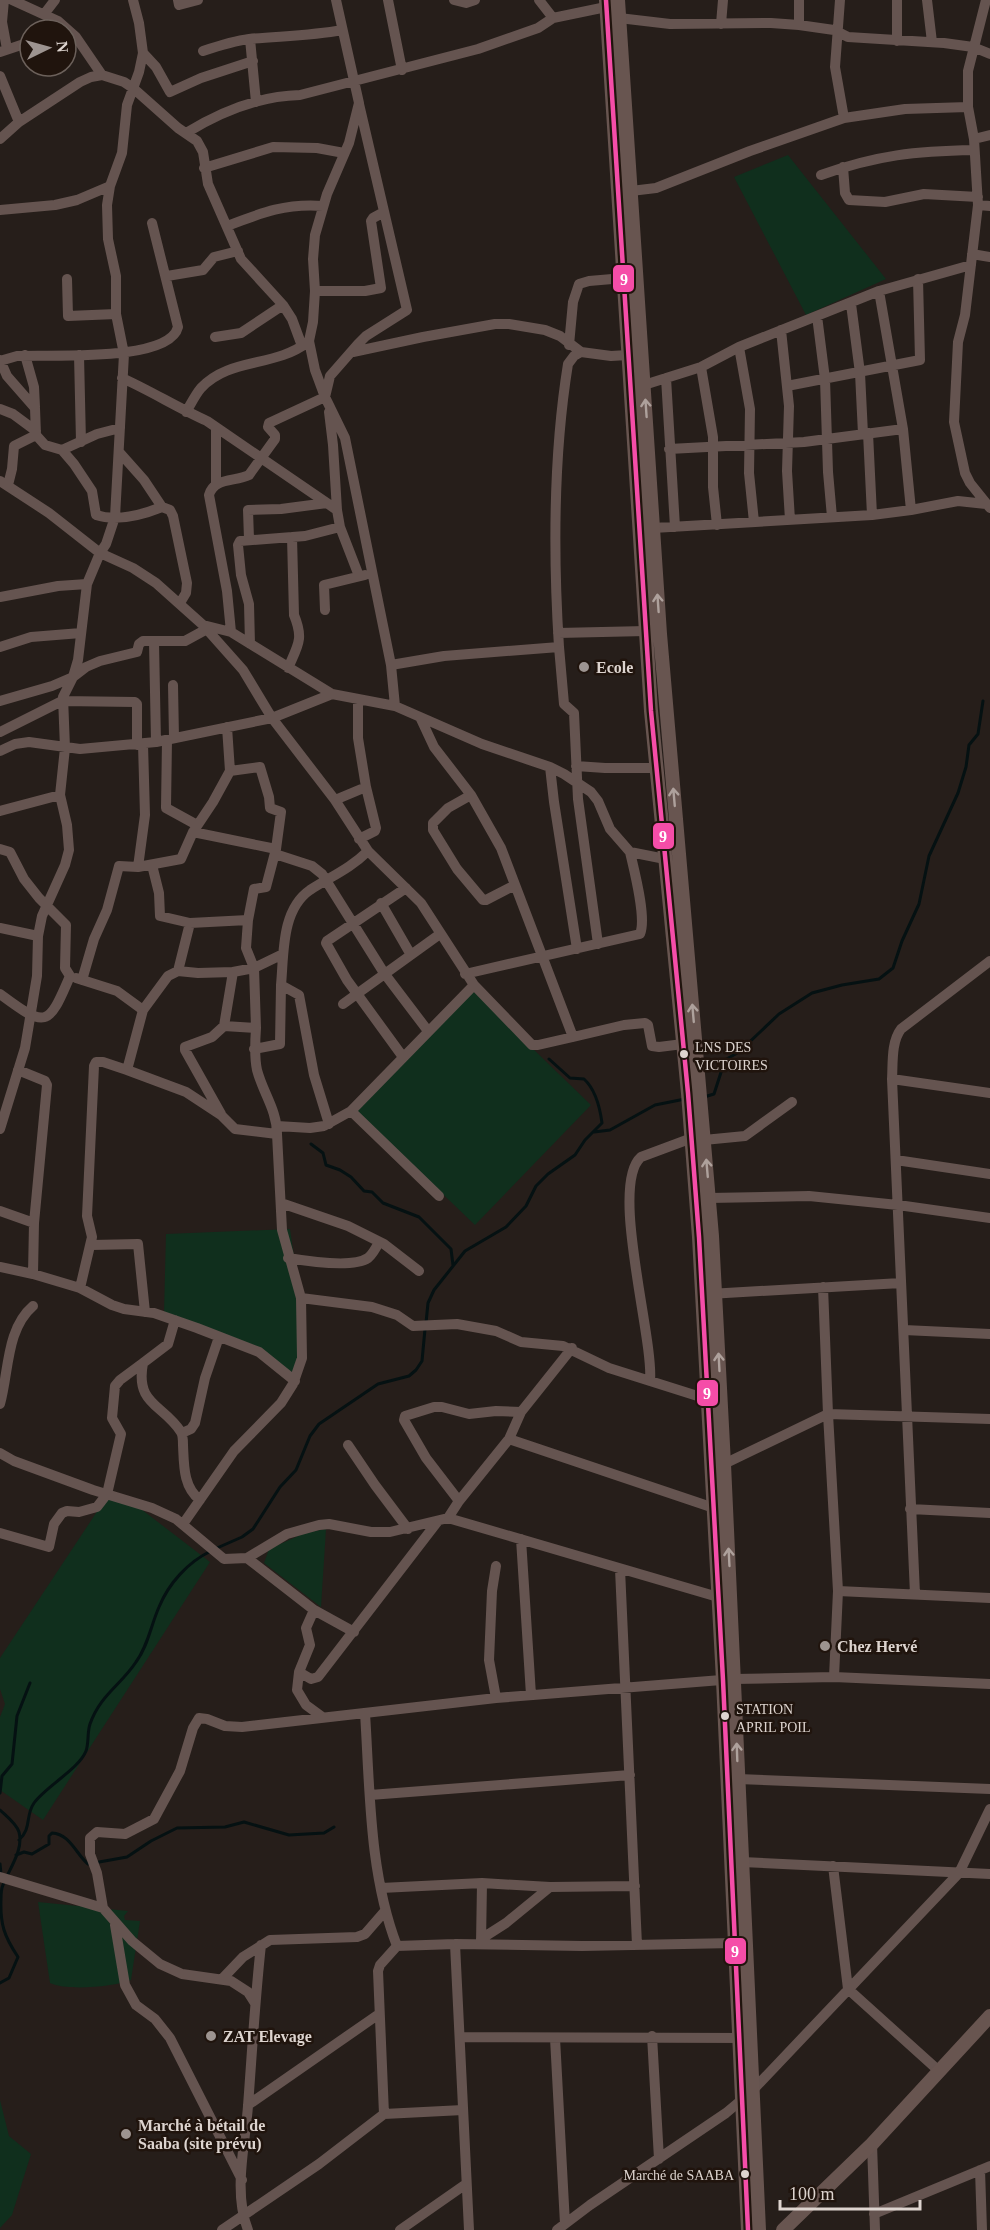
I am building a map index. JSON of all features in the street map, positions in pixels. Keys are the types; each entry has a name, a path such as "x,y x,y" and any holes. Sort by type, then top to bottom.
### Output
{"street":[{"path":"4,0 3,51 18,46"},
{"path":"12,0 53,18"},
{"path":"45,13 55,0"},
{"path":"177,0 179,5 198,0"},
{"path":"336,0 407,309 366,336 330,376 326,400 333,445 340,527 359,576"},
{"path":"387,0 402,70"},
{"path":"454,0 466,3 475,0"},
{"path":"539,0 553,18"},
{"path":"721,24 723,0"},
{"path":"799,0 799,25"},
{"path":"840,0 835,58 836,77 844,118"},
{"path":"897,0 897,41"},
{"path":"927,0 932,42"},
{"path":"986,0 968,71 968,107 974,145 978,201 965,315 958,342 954,422 965,473 988,506"},
{"path":"0,1129 25,1048 37,976 38,936 46,905 65,865 69,850 67,825 60,795 65,748 62,701 78,660 87,584 106,544 115,517 124,354 116,314 116,276 108,239 107,205 110,186 122,153 125,115 142,53 135,1"},
{"path":"186,133 213,119 256,102 280,96 300,95 478,49 538,28 553,18 610,2"},
{"path":"610,2 620,18 653,528 709,1294 724,1464 734,1943 744,2038"},
{"path":"610,2 628,355 646,631 683,1044 694,1092"},
{"path":"620,18 670,24 799,25 838,32 848,37 932,42 973,47 990,54"},
{"path":"203,51 250,39 292,37 342,30"},
{"path":"250,39 256,102"},
{"path":"78,40 102,75"},
{"path":"142,53 156,67 170,92 201,78 253,61"},
{"path":"0,139 19,122 88,78 102,75 124,82 133,88 197,141 202,148 208,184 238,251 248,267 284,305 305,344 326,400 345,438 374,572 391,665 395,706"},
{"path":"0,76 19,122"},
{"path":"186,412 200,389 219,374 230,368 280,357 305,344 313,322 315,291 313,249 323,206 352,132 359,103"},
{"path":"631,192 671,183 750,151 844,118 905,109 968,107"},
{"path":"821,175 843,167 909,153 974,145 990,135"},
{"path":"204,168 273,147 317,148 344,153"},
{"path":"843,167 844,193 849,200 885,202 924,194 978,201 990,206"},
{"path":"0,210 55,205 77,200 110,186"},
{"path":"227,226 273,208 302,204 323,206"},
{"path":"315,291 381,288 371,221 384,212"},
{"path":"35,408 6,376 0,360 25,355 124,354 164,341 177,331 152,223"},
{"path":"166,276 203,270 214,257 238,251"},
{"path":"644,385 701,367 739,347 879,291 971,259 990,257"},
{"path":"598,944 580,818 574,713 564,704 559,646 556,538 557,456 573,302 579,285 589,281 624,278"},
{"path":"67,279 68,316 116,314"},
{"path":"787,386 920,359 918,279"},
{"path":"879,291 903,429 911,510"},
{"path":"850,304 860,373 872,515"},
{"path":"215,337 241,333 284,305"},
{"path":"818,316 825,379 832,517"},
{"path":"353,352 495,324 531,326 560,336 581,352 611,356 628,355"},
{"path":"781,330 789,406 790,520"},
{"path":"739,347 750,409 749,473 754,522"},
{"path":"568,364 574,356 581,352"},
{"path":"25,355 34,387 36,433"},
{"path":"79,355 81,442"},
{"path":"701,367 713,447 713,487 717,525"},
{"path":"122,378 216,427 259,459 327,503 338,513"},
{"path":"666,378 675,527"},
{"path":"231,632 227,591 209,495 211,488 216,483 246,477 275,438 268,423 326,400"},
{"path":"0,409 13,414 36,433 45,445 62,450 89,486 96,515 115,517 143,514 162,507"},
{"path":"216,427 216,483"},
{"path":"62,450 97,434 120,428"},
{"path":"669,448 788,444 903,429"},
{"path":"36,433 14,446 12,469 4,483 50,513 100,553 133,568 156,583 205,627 243,670 272,718 335,800 359,840 426,910 474,985 532,1044 540,1045 624,1025 645,1023 648,1025 652,1046 683,1044"},
{"path":"120,453 144,480 162,507 170,510 173,516 186,571 186,593 180,603"},
{"path":"653,528 872,515 958,501 988,506"},
{"path":"249,539 248,510 281,509 327,503"},
{"path":"338,513 360,510"},
{"path":"250,644 249,604 241,574 238,545 241,540 292,537 340,527"},
{"path":"288,668 300,640 299,624 294,615 292,537"},
{"path":"325,610 324,585 374,572"},
{"path":"0,597 58,586 87,584"},
{"path":"0,701 37,691 73,677 86,667 100,661 137,652 141,642 185,641 205,627 231,632 332,694 395,706 482,744 550,767 578,783 591,792 598,801 610,829 630,852 637,882 642,931 637,936 465,974"},
{"path":"558,633 646,631"},
{"path":"0,646 31,637 81,633"},
{"path":"154,642 166,740 166,808 195,828 276,852 314,867 327,881 384,973 428,1031"},
{"path":"391,665 444,656 559,646"},
{"path":"166,740 173,685"},
{"path":"0,751 15,744 29,742 65,748 103,748 166,740 272,718 332,694"},
{"path":"358,700 358,738 376,830 359,840"},
{"path":"0,732 62,701 136,702 146,815 138,867"},
{"path":"420,717 434,747 471,795 501,848 573,1037"},
{"path":"82,980 118,868 121,865 138,867 181,859 195,828 230,771 227,727"},
{"path":"576,766 657,768"},
{"path":"550,767 578,950"},
{"path":"183,1524 234,1451 281,1403 295,1381 303,1352 301,1298 282,1230 277,1130 273,1107 257,1069 254,1049 256,1028 254,968 247,952 248,920 254,889 266,886 276,852 281,812 270,808 260,768 230,771"},
{"path":"335,800 366,787"},
{"path":"0,810 60,795"},
{"path":"471,795 439,814 433,823 433,830 457,869 483,900 515,885"},
{"path":"0,849 9,852 24,879 66,925 65,968 70,976 117,991 143,1010"},
{"path":"254,1049 280,1044 284,954 288,925 297,903 309,891 357,861 368,851"},
{"path":"630,852 665,859"},
{"path":"152,865 158,887 160,916 190,923 248,920"},
{"path":"403,1057 347,980 326,944 381,903 406,888"},
{"path":"381,903 411,955"},
{"path":"178,970 190,923"},
{"path":"0,928 38,936"},
{"path":"343,1004 441,934"},
{"path":"128,1070 143,1010 168,976 178,970 198,973 233,972 254,968 284,954"},
{"path":"915,1594 905,1415 904,1330 892,1078 895,1042 901,1029 990,961"},
{"path":"221,1115 185,1048 212,1037 224,1026 233,972"},
{"path":"0,994 31,1015 41,1018 52,1014 70,976"},
{"path":"281,985 299,995 314,1075 329,1124"},
{"path":"80,1288 92,1245 92,1233 87,1216 96,1062 128,1070 186,1092 221,1115 235,1129 310,1128 329,1124 351,1111 474,985"},
{"path":"224,1026 256,1028"},
{"path":"18,1070 45,1081 47,1085 34,1223 33,1274"},
{"path":"892,1078 990,1093"},
{"path":"650,1381 650,1357 637,1283 630,1197 631,1177 636,1163 641,1157 698,1139 745,1136 792,1102"},
{"path":"351,1111 439,1196"},
{"path":"698,1139 709,1198 707,1399 718,1597 738,1779 742,1862 744,2038 759,2230"},
{"path":"896,1160 990,1174"},
{"path":"709,1198 809,1196 898,1205 990,1218"},
{"path":"281,1203 341,1223 380,1242 419,1271"},
{"path":"0,1211 34,1223"},
{"path":"288,1258 328,1263 365,1260 380,1242"},
{"path":"92,1245 138,1244 145,1312"},
{"path":"0,1267 80,1288 112,1305 175,1320 259,1352 295,1381"},
{"path":"709,1294 901,1283"},
{"path":"823,1287 838,1591 834,1677"},
{"path":"301,1298 372,1307 397,1316 413,1326 457,1324 496,1331 521,1342 572,1348 609,1368 707,1399"},
{"path":"0,1404 16,1328 26,1312 33,1306"},
{"path":"0,1533 49,1547 54,1524 62,1513 79,1512 97,1507 107,1494 120,1434 112,1418 115,1386 168,1344 175,1320"},
{"path":"904,1330 990,1334"},
{"path":"182,1433 191,1429 195,1423 205,1378 219,1337"},
{"path":"298,1672 311,1679 318,1677 509,1439 521,1412 572,1348"},
{"path":"143,1364 142,1382 147,1398 182,1433 189,1489 200,1500"},
{"path":"459,1501 426,1458 404,1420 405,1416 434,1407 469,1414 496,1411 521,1412"},
{"path":"724,1464 828,1414 990,1419"},
{"path":"509,1439 714,1508"},
{"path":"348,1445 408,1529"},
{"path":"0,1453 14,1461 152,1508 183,1524 221,1558 228,1560 247,1558 287,1534 308,1527 329,1524 371,1532 408,1529 443,1520 521,1539 718,1597"},
{"path":"910,1509 990,1513"},
{"path":"521,1539 531,1695"},
{"path":"247,1558 315,1610 354,1632"},
{"path":"496,1566 492,1591 489,1660 496,1698"},
{"path":"620,1569 637,1945"},
{"path":"838,1591 990,1598"},
{"path":"315,1610 305,1631 310,1645 298,1672 297,1690 306,1705 321,1716"},
{"path":"255,2003 241,1986 222,1979 182,1974 171,1970 132,1941 103,1908 97,1873 90,1854 90,1838 97,1832 125,1834 154,1819 180,1771 197,1720 203,1718 225,1726 242,1727 321,1716 496,1698 728,1679 834,1677 990,1684"},
{"path":"365,1713 370,1795 381,1888 385,1911 397,1946"},
{"path":"370,1795 630,1774"},
{"path":"738,1779 990,1788"},
{"path":"561,2227 747,2097 959,1873 990,1809"},
{"path":"742,1862 990,1874"},
{"path":"832,1866 848,1989 939,2071"},
{"path":"0,1877 103,1908"},
{"path":"381,1888 482,1883 550,1887 634,1886"},
{"path":"481,1942 482,1883"},
{"path":"481,1942 550,1887"},
{"path":"222,1979 243,1957 270,1940 357,1937 365,1934 385,1911"},
{"path":"115,1923 124,1983 136,2005 155,2019 170,2038 242,2180"},
{"path":"384,2114 378,1971 380,1965 397,1946 481,1942 637,1945 734,1943"},
{"path":"455,1944 469,2230"},
{"path":"248,2230 243,2217 242,2180 261,1945"},
{"path":"248,2105 379,2014"},
{"path":"783,2230 872,2144 990,2016"},
{"path":"652,2036 659,2158"},
{"path":"460,2037 744,2038"},
{"path":"555,2038 561,2227"},
{"path":"747,2097 747,2230"},
{"path":"222,2230 319,2164 384,2114 463,2110"},
{"path":"872,2144 875,2230"},
{"path":"874,2214 985,2168 982,2230"},
{"path":"400,2230 466,2184"}],"green space":[{"path":"788,155 886,279 806,315 734,177"},
{"path":"471,989 591,1105 475,1225 354,1109"},
{"path":"290,1229 302,1336 294,1377 258,1347 164,1314 166,1234"},
{"path":"106,1498 141,1509 210,1562 43,1820 0,1790 0,1717 5,1704 0,1689 0,1658"},
{"path":"326,1529 321,1607 264,1563 269,1549 305,1533"},
{"path":"38,1902 128,1911 124,1916 125,1920 140,1921 131,1980 113,1985 90,1987 67,1987 50,1983"},
{"path":"0,2100 9,2136 31,2154 12,2215 0,2228"}],"waterway":[{"path":"704,1097 714,1094 725,1060 739,1052 779,1014 812,993 879,979 893,968 902,941 919,904 929,856 958,793 966,767 969,745 978,734 983,701"},
{"path":"426,1323 428,1303 434,1290 465,1251 506,1227 526,1206 536,1186 548,1174 575,1155 585,1140 602,1123 596,1099 588,1083 584,1079 570,1078 549,1059"},
{"path":"594,1132 610,1130 655,1105 685,1099"},
{"path":"311,1144 323,1153 326,1165 351,1177 364,1191 372,1192 383,1203 419,1217 451,1249 453,1265"},
{"path":"217,1548 242,1537 253,1529 280,1487 296,1470 310,1436 319,1424 378,1384 409,1376 416,1370 422,1361 425,1329"},
{"path":"19,1840 26,1831 34,1803 82,1758 87,1748 89,1727 94,1714 140,1656 168,1590 187,1567 211,1551"},
{"path":"0,1793 2,1776 12,1764 17,1716 30,1683"},
{"path":"0,1810 16,1826 20,1839 18,1852 2,1887 1,1895 4,1930 18,1957 9,1978 0,1983"},
{"path":"16,1855 24,1852 32,1854 49,1844 49,1836 52,1833 64,1837 88,1864 127,1857 177,1828 225,1827 244,1822 289,1835 324,1833 334,1827"},
{"path":"0,1864 1,1874"}],"transit line":[{"name":"9","path":"606,0 651,711 688,1093 699,1237 723,1680 748,2230"}],"place":[{"name":"Ecole","path":"584,667"},
{"name":"LNS DES VICTOIRES","path":"684,1054"},
{"name":"Chez Hervé","path":"825,1646"},
{"name":"STATION APRIL POIL","path":"725,1716"},
{"name":"ZAT Elevage","path":"211,2036"},
{"name":"Marché à bétail de Saaba (site prévu)","path":"126,2134"},
{"name":"Marché de SAABA","path":"745,2174"}]}
